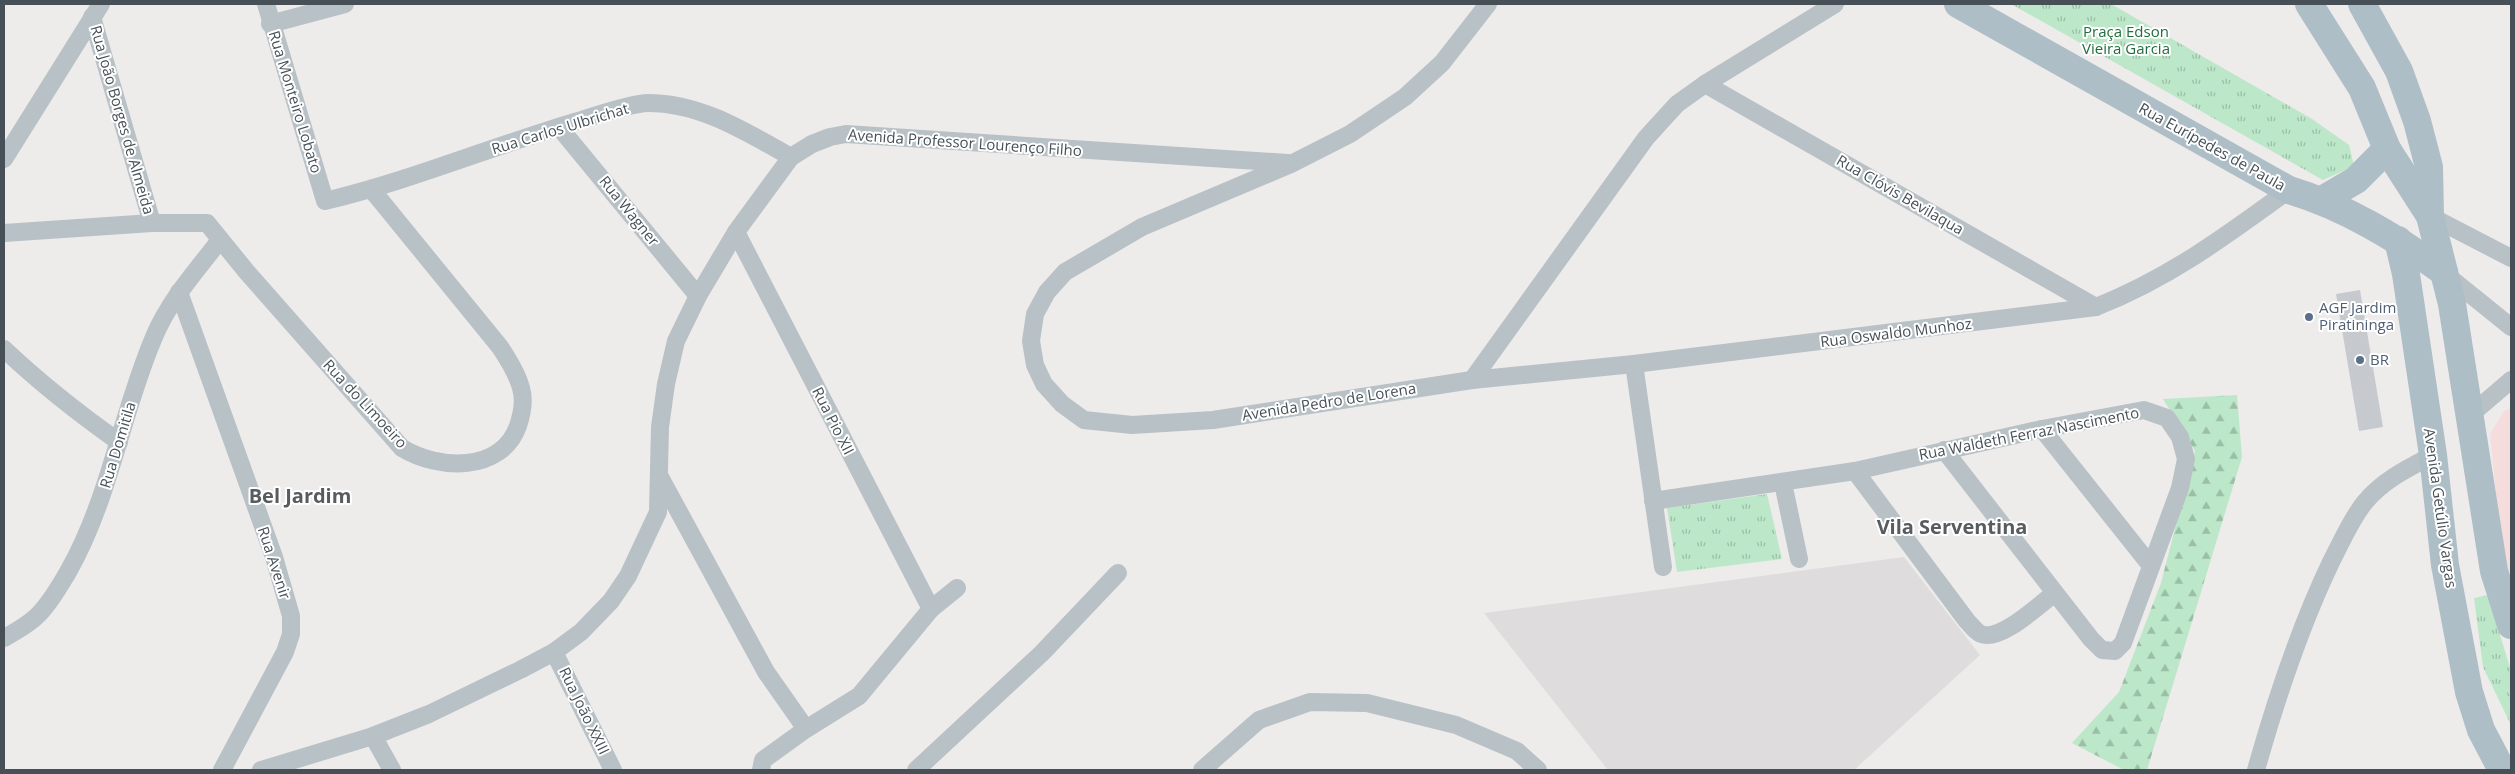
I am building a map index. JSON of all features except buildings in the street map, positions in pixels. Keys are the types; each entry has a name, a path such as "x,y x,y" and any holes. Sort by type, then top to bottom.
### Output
{"main road":[{"name":"Rua Eurípedes de Paula","path":"1958,4 2289,190 2322,200 2398,240 2444,272"},
{"path":"2309,4 2362,88 2388,149 2430,216"},
{"path":"2362,4 2399,71 2417,121 2429,167 2430,216 2452,304 2494,571 2511,625"},
{"path":"2322,200 2356,180 2388,149"},
{"name":"Avenida Getúlio Vargas","path":"2398,240 2406,274 2433,454 2445,565 2469,692 2481,730 2502,770"}],"street":[{"name":"Rua Monteiro Lobato","path":"266,4 270,24 325,201"},
{"path":"270,24 345,4"},
{"path":"1291,164 1350,134 1405,97 1442,63 1488,4"},
{"path":"1472,380 1646,138 1677,104 1705,84 1835,4"},
{"path":"4,159 96,10"},
{"name":"Rua João Borges de Almeida","path":"96,10 152,223"},
{"name":"Rua Clóvis Bevilaqua","path":"1705,84 2096,307"},
{"name":"Rua Carlos Ulbrichat","path":"325,201 372,190 559,127 646,103 686,108 725,120 791,157"},
{"name":"Rua Wagner","path":"559,127 698,296"},
{"name":"Avenida Professor Lourenço Filho","path":"261,770 373,736 429,714 554,652 581,632 611,601 628,576 658,512 660,427 666,384 676,341 698,296 736,232 791,157 812,144 830,137 846,134 1291,164"},
{"name":"Avenida Pedro de Lorena","path":"1291,164 1142,227 1064,272 1047,292 1035,314 1031,341 1035,364 1044,384 1062,404 1084,420 1132,425 1214,420 1472,380"},
{"name":"Rua do Limoeiro","path":"152,223 207,223 402,448 418,457 441,463 477,462 498,453 515,434 523,412 522,389 511,365 500,346 372,190"},
{"name":"Rua Oswaldo Munhoz","path":"1472,380 1634,364 2096,307 2156,280 2216,244 2289,190"},
{"path":"2430,216 2511,258"},
{"path":"4,234 152,223"},
{"name":"Rua Pio XII","path":"736,232 931,609"},
{"name":"Rua Domitila","path":"4,638 37,617 53,599 82,548 96,516 138,378 155,335 179,292 220,240"},
{"name":"Rua Eurípedes de Paula","path":"2444,272 2511,327"},
{"name":"Rua Avenir","path":"179,292 274,557 291,616 291,634 285,652 222,770"},
{"path":"4,349 74,410 119,442"},
{"path":"1634,364 1663,567"},
{"path":"2470,416 2510,382"},
{"name":"Rua Waldeth Ferraz Nascimento","path":"1654,501 1855,471 2042,429 2144,410 2167,418 2180,437 2186,459 2180,488 2123,643 2115,651 2102,650 2054,594"},
{"path":"2042,429 2151,566"},
{"path":"1855,471 1967,621 1979,634 1992,636 2008,629 2054,594 1944,450"},
{"path":"2256,770 2275,705 2315,597 2344,537 2364,502 2390,478 2433,454"},
{"path":"660,476 766,672 806,729"},
{"path":"1783,483 1799,559"},
{"path":"916,770 1042,653 1118,574"},
{"path":"761,770 763,760 806,729 858,696 931,609 957,588"},
{"name":"Rua João XXIII","path":"554,652 613,770"},
{"path":"1202,770 1259,720 1310,702 1367,703 1456,726 1517,751 1538,770"},
{"path":"373,736 392,770"}],"shaded area":[{"path":"2511,408 2511,578 2502,553 2490,434 2504,411"},
{"path":"1904,557 1980,655 1854,770 1608,770 1484,613"}],"green space":[{"name":"Praça Edson Vieira Garcia","path":"2011,4 2111,4 2312,119 2349,145 2354,166 2323,180"},
{"path":"2237,395 2242,457 2147,770 2124,770 2072,743 2119,692 2161,583 2195,451 2163,399"},
{"path":"1767,494 1782,559 1677,572 1667,508"},
{"path":"2488,595 2511,671 2511,725 2483,667 2474,598"}],"place":[{"name":"AGF Jardim Piratininga","path":"2309,317"},
{"name":"BR","path":"2360,360"}],"district":[{"name":"Bel Jardim","path":"300,496"},
{"name":"Vila Serventina","path":"1952,527"}]}
